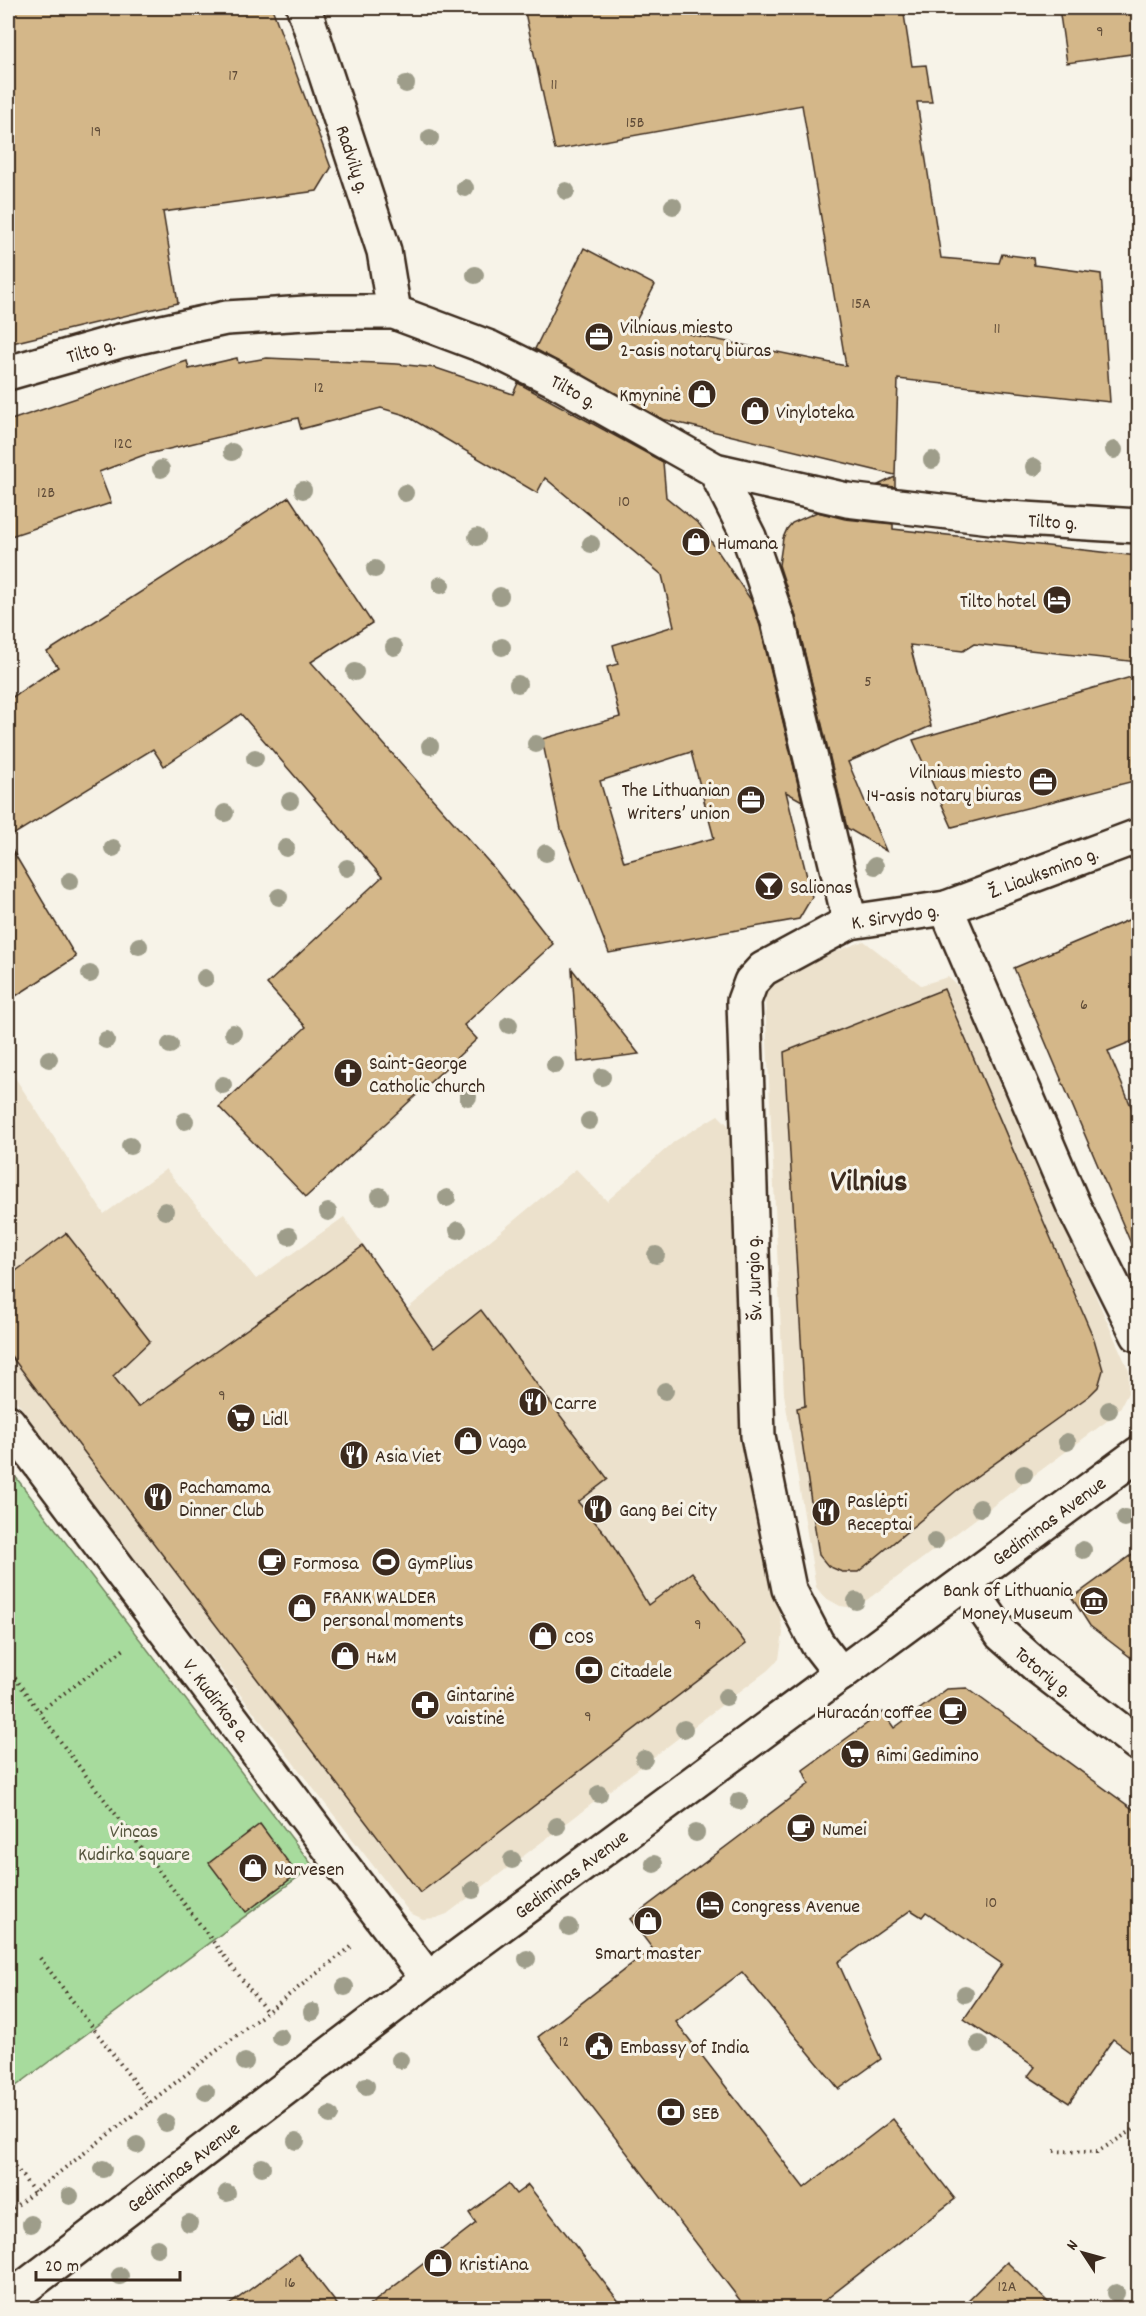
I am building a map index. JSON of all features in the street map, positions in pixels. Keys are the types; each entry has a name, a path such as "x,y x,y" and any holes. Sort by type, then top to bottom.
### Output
{"street":[{"name":"Radvilų g.","path":"304,8 384,251 394,312"},
{"name":"Tilto g.","path":"8,373 120,341 226,318 321,312 394,312 490,348 557,381 715,470 847,500 991,517 1138,526"},
{"name":"K. Sirvydo g.","path":"715,470 749,537 778,621 850,922 946,908 1074,1207 1138,1335"},
{"name":"Ž. Liauksmino g.","path":"946,908 1138,836"},
{"name":"Šv. Jurgio g.","path":"841,1674 817,1643 789,1589 758,1436 744,1001 751,982 763,969 850,922"},
{"name":"V. Kudirkos a.","path":"8,1422 428,1979"},
{"name":"Gediminas Avenue","path":"8,2300 428,1979 1138,1454"},
{"name":"Totorių g.","path":"965,1582 1002,1635 1038,1667 1138,1744"}],"path":[{"path":"40,1711 160,1623"},
{"path":"8,1668 68,1752 267,2012"},
{"path":"8,2212 385,1921"},
{"path":"40,1958 150,2103"},
{"path":"1054,2151 1097,2152 1138,2127"},
{"path":"8,2157 34,2192"}],"shaded area":[{"path":"864,941 921,985 948,977 959,987 1129,1371 1128,1393 1120,1408 1107,1421 856,1608 840,1606 824,1597 816,1587 784,1394 765,999 766,985 776,974"},
{"path":"8,1067 104,1214 166,1169 256,1279 344,1217 407,1309 576,1169 607,1201 675,1141 718,1115 731,1128 744,1378 748,1422 783,1633 779,1659 768,1670 447,1914 423,1919 410,1913 111,1528 8,1390"}],"green space":[{"name":"Vincas Kudirka square","path":"8,1467 313,1866 8,2092"}],"building":[{"path":"8,8 272,8 331,168 317,191 163,212 178,303 8,344"},
{"path":"524,8 903,8 912,66 926,65 932,102 917,102 941,258 999,263 1002,254 1033,258 1034,265 1101,274 1110,402 898,379 895,475 662,419 535,349 584,248 655,285 635,323 846,366 802,105 555,150"},
{"path":"1059,8 1138,8 1138,53 1067,63"},
{"path":"237,358 238,363 267,358 436,368 513,394 518,383 663,462 666,497 700,525 751,600 760,626 802,801 786,792 812,897 799,919 609,953 561,829 542,739 620,717 607,667 618,664 613,645 674,626 662,575 545,478 537,493 405,415 381,408 301,429 298,418 144,455 99,472 111,503 8,537 8,421 187,361 189,369","holes":["691,752 714,838 624,862 600,781"]},
{"path":"895,477 895,487 878,485"},
{"path":"289,497 372,623 311,662 494,868 553,944 464,1025 477,1039 306,1197 219,1107 306,1027 267,984 382,877 241,714 164,766 153,749 8,838 8,700 58,667 47,652"},
{"path":"817,512 845,519 893,524 893,529 1138,556 1138,662 974,644 963,651 910,645 931,726 848,762 886,851 847,828 796,617 779,565 783,538 787,529 792,523"},
{"path":"1138,675 1138,780 952,827 913,740"},
{"path":"8,843 76,957 8,1001"},
{"path":"1138,916 1138,1039 1108,1051 1138,1123 1138,1260 1014,968"},
{"path":"572,969 639,1054 578,1062"},
{"path":"944,989 1094,1339 1103,1370 1098,1387 1089,1396 956,1491 858,1572 842,1572 828,1566 819,1555 797,1408 805,1406 784,1052"},
{"path":"66,1233 150,1341 113,1376 138,1407 363,1246 434,1348 481,1310 608,1479 578,1502 607,1536 648,1605 692,1572 746,1644 420,1893 8,1352 8,1277"},
{"path":"1138,1550 1138,1663 1090,1626 1072,1598"},
{"path":"967,1688 1138,1813 1138,2057 1113,2039 1069,2103 1028,2076 1035,2067 964,2019 1002,1964 926,1912 922,1917 911,1910 838,1962 881,2059 839,2089 742,1972 676,2022 804,2188 893,2119 955,2199 815,2308 746,2308 538,2037 652,1948 630,1919 809,1784 803,1770 883,1712 894,1728 947,1689"},
{"name":"Narvesen","path":"260,1824 297,1874 246,1912 209,1863"},
{"path":"508,2184 516,2194 528,2185 624,2308 366,2308 476,2223 469,2213"},
{"path":"298,2254 340,2308 225,2308"},
{"path":"1007,2262 1054,2308 960,2308"}],"place":[{"name":"Vilniaus miesto 2-asis notarų biuras","path":"599,337"},
{"name":"Kmyninė","path":"702,394"},
{"name":"Vinyloteka","path":"755,411"},
{"name":"Humana","path":"696,542"},
{"name":"Tilto hotel","path":"1057,600"},
{"name":"Vilniaus miesto 14-asis notarų biuras","path":"1043,782"},
{"name":"The Lithuanian Writers’ union","path":"751,800"},
{"name":"Salionas","path":"769,886"},
{"name":"Saint-George Catholic church","path":"348,1073"},
{"name":"Carre","path":"533,1402"},
{"name":"Lidl","path":"241,1418"},
{"name":"Vaga","path":"468,1441"},
{"name":"Asia Viet","path":"354,1455"},
{"name":"Pachamama Dinner Club","path":"158,1497"},
{"name":"Gang Bei City","path":"598,1509"},
{"name":"Paslėpti Receptai","path":"826,1512"},
{"name":"Formosa","path":"272,1562"},
{"name":"GymPlius","path":"386,1562"},
{"name":"Bank of Lithuania Money Museum","path":"1094,1601"},
{"name":"FRANK WALDER personal moments","path":"302,1608"},
{"name":"COS","path":"543,1636"},
{"name":"H&M","path":"345,1656"},
{"name":"Citadele","path":"589,1670"},
{"name":"Gintarinė vaistinė","path":"425,1705"},
{"name":"Huracán coffee","path":"953,1711"},
{"name":"Rimi Gedimino","path":"855,1754"},
{"name":"Numei","path":"801,1828"},
{"name":"Narvesen","path":"253,1868"},
{"name":"Congress Avenue","path":"710,1905"},
{"name":"Smart master","path":"648,1921"},
{"name":"Embassy of India","path":"599,2046"},
{"name":"SEB","path":"671,2112"},
{"name":"KristiAna","path":"438,2263"}],"district":[{"name":"Vilnius","path":"869,1179"}]}
